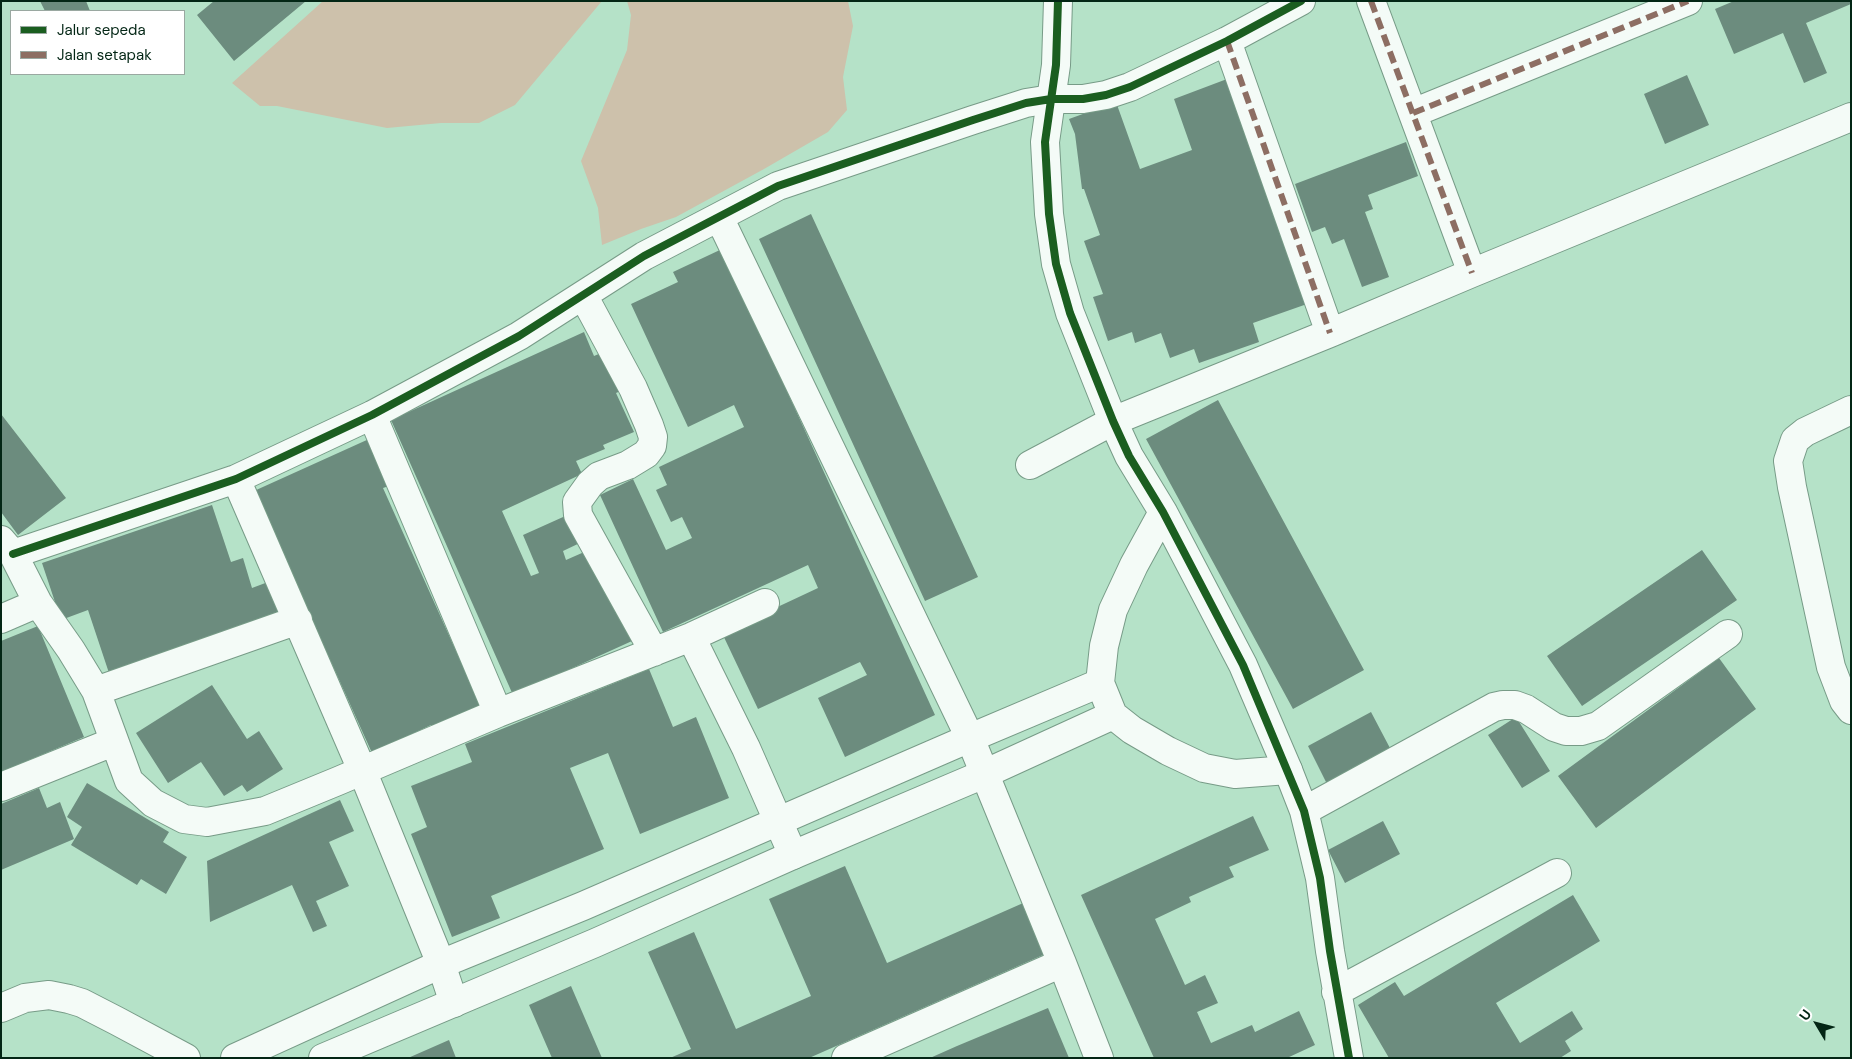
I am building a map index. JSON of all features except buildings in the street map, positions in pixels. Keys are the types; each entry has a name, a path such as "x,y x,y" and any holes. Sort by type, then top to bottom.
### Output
{"street":[{"path":"1058,1 1056,64 1045,142 1049,214 1056,264 1070,313 1113,421 1129,456 1163,512 1243,665 1304,811 1320,878 1336,992 1348,1058"},
{"path":"765,603 691,637 498,713 265,811 207,822 184,819 154,803 129,781 113,742 96,691 71,650 38,603 7,547 236,479 372,415 519,336 644,256 778,186 1026,104 1051,99 1083,99 1106,95 1130,87 1227,41 1301,1"},
{"path":"1371,1 1472,272"},
{"path":"1413,113 1688,1"},
{"path":"1227,41 1330,333"},
{"path":"1030,465 1113,421 1851,117"},
{"path":"719,217 970,738 1099,1058"},
{"path":"583,295 633,388 653,437 652,446 646,454 599,476 590,484 577,502 578,515 654,652"},
{"path":"1851,410 1805,432 1795,440 1788,461 1830,667 1844,701 1851,710"},
{"path":"372,415 498,713"},
{"path":"236,479 362,770 441,964 454,1003"},
{"path":"1163,512 1134,565 1113,610 1104,646 1100,683 1114,715 1132,730 1204,768 1235,774 1288,770"},
{"path":"1,619 38,603"},
{"path":"96,691 298,620"},
{"path":"1304,811 1494,707 1515,705 1526,709 1554,727 1566,731 1581,731 1598,726 1728,634"},
{"path":"691,637 746,748 793,855"},
{"path":"235,1058 441,964 583,906 1100,683"},
{"path":"323,1058 984,774 1114,715"},
{"path":"1,787 113,742"},
{"path":"1336,992 1557,873"},
{"path":"846,1058 1062,963"},
{"path":"1,1008 25,998 49,995 69,999 82,1003 186,1058"}],"shaded area":[{"path":"323,1 602,1 515,105 479,123 441,123 387,128 277,106 260,106 232,83"},
{"path":"627,1 848,1 853,26 843,77 847,110 828,132 764,169 676,217 602,245 598,208 581,161 627,50 631,15"}],"marked path":[{"path":"1371,1 1472,273"},
{"path":"1413,113 1688,1"},
{"path":"1227,41 1330,333"}],"cycle path":[{"path":"1058,1 1056,65 1045,142 1049,214 1056,264 1070,313 1113,421 1129,456 1163,512 1243,665 1304,811 1320,878 1330,951 1349,1058"},
{"path":"13,554 236,479 372,415 519,336 644,256 778,186 1026,103 1051,99 1083,99 1106,95 1130,87 1227,41 1301,1"}]}
